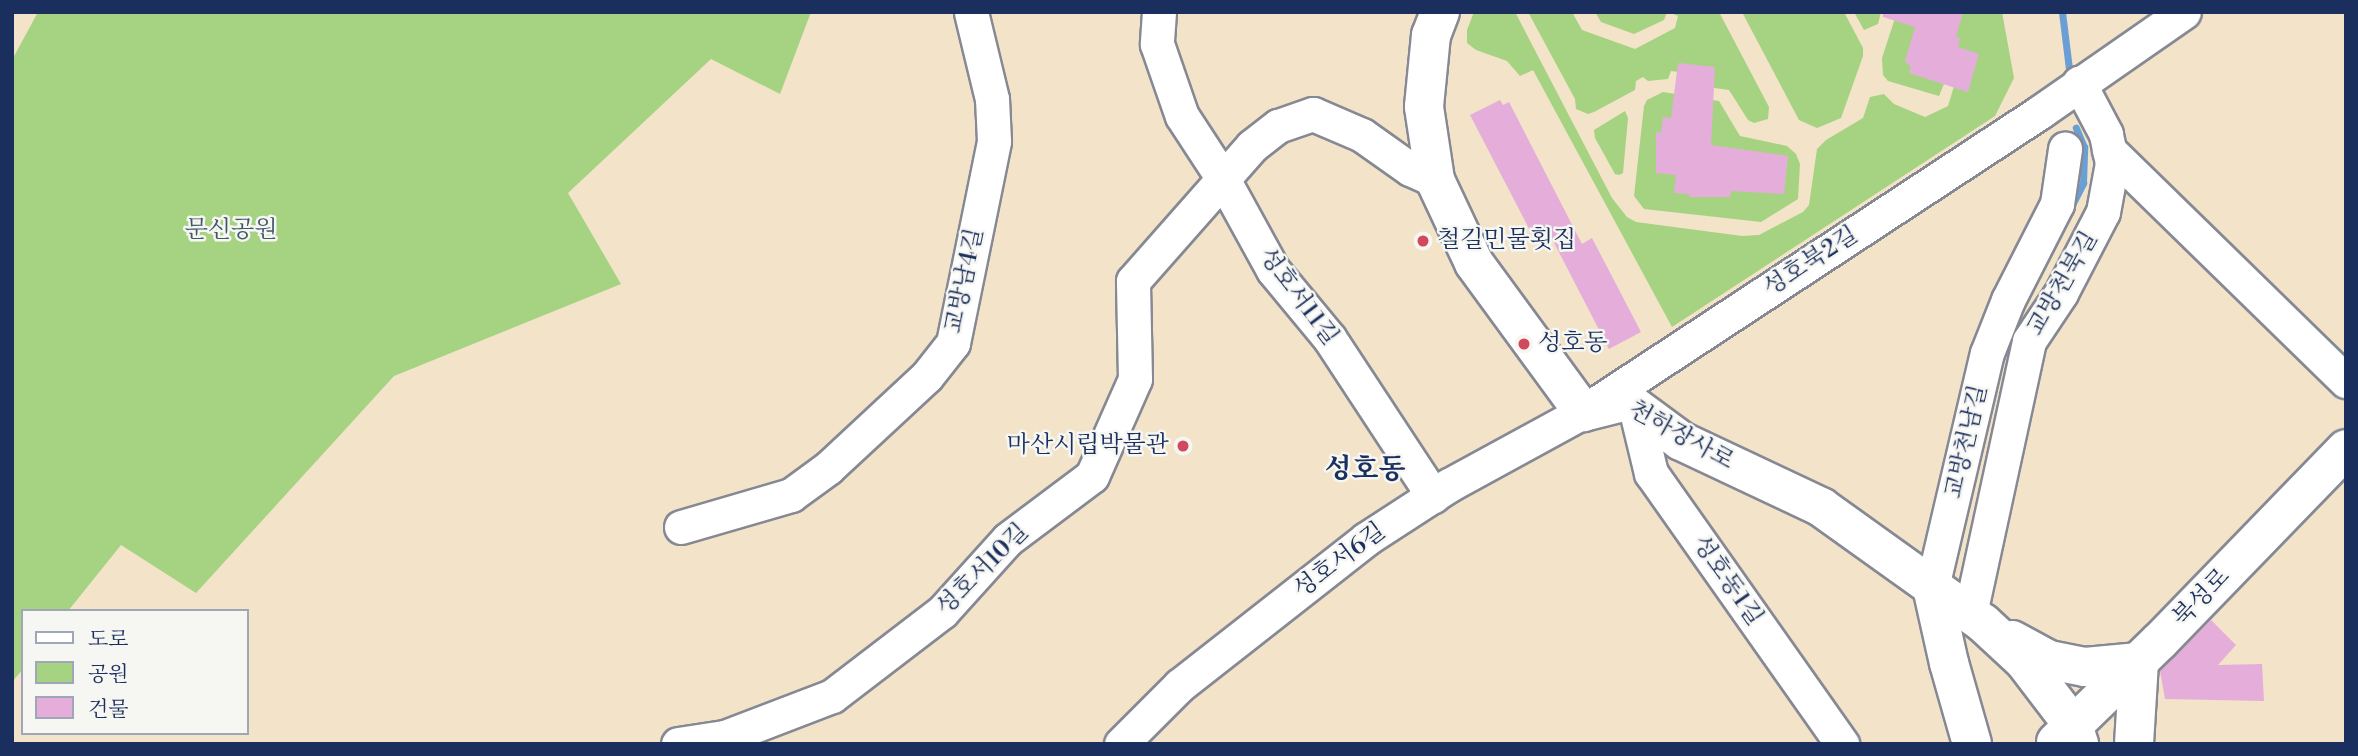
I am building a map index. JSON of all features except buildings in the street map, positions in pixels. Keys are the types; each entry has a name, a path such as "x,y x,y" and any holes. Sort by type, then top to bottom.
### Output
{"main road":[{"path":"1440,12 1431,35 1424,107 1435,180 1474,263 1583,412"},
{"name":"천하장사로","path":"1583,412 1627,401 1681,441 1821,507 1976,619 2024,661 2068,738"},
{"name":"북성로","path":"2068,738 2138,662 2346,449"},
{"name":"교방천남길","path":"1933,587 1949,663 1972,744"},
{"path":"1976,619 2049,660 2085,667 2138,662 2134,744"}],"street":[{"name":"교방남4길","path":"681,527 791,495 828,468 917,385 953,343 993,141 992,99 971,12"},
{"name":"성호서11길","path":"1159,12 1157,44 1182,116 1223,179 1273,270 1330,339 1433,496"},
{"name":"성호북2길","path":"1583,412 2040,112 2184,12"},
{"name":"교방천북길","path":"1976,619 2029,341 2061,293 2103,212 2112,163 2106,134 2079,83"},
{"name":"성호서10길","path":"678,744 725,741 832,696 942,612 1007,539 1092,476 1135,379 1133,281 1252,146 1278,126 1313,114 1362,135 1410,169 1435,180"},
{"name":"교방천남길","path":"1933,587 1987,353 2008,300 2057,204 2065,149"},
{"path":"2109,150 2346,381"},
{"name":"성호동1길","path":"1635,407 1651,473 1842,744"},
{"name":"성호서6길","path":"1121,744 1180,685 1357,546 1490,461 1583,412"}],"green space":[{"name":"문신공원","path":"38,12 811,12 780,94 711,59 568,193 621,284 394,376 196,593 121,545 70,609 21,609 21,671 12,682 12,60"},
{"path":"1474,12 1515,12 1612,198 1627,217 1636,222 1742,236 1759,235 1803,212 1809,205 1817,149 1826,140 1863,118 1870,97 1884,94 1894,104 1925,117 1948,106 1955,83 1946,79 1939,96 1888,81 1883,75 1882,58 1897,12 2002,12 2014,78 1995,116 1672,327 1533,70 1520,76 1507,61 1476,50 1467,43 1467,30"},
{"path":"1528,12 1572,12 1582,30 1635,49 1675,28 1678,16 1669,12 1719,12 1769,107 1768,119 1754,123 1748,120 1729,90 1700,86 1701,75 1671,71 1668,79 1648,81 1643,77 1636,81 1635,90 1594,112 1588,114 1576,109 1575,99"},
{"path":"1595,12 1667,12 1664,20 1634,34 1601,22"},
{"path":"1742,12 1844,12 1863,48 1863,56 1841,118 1817,128 1799,120"},
{"path":"1854,12 1881,12 1878,24 1864,30"},
{"path":"1663,92 1719,101 1740,136 1787,146 1796,154 1800,164 1798,199 1761,222 1644,209 1634,196 1644,106 1647,100"},
{"path":"1625,111 1628,118 1623,173 1619,175 1615,174 1595,138 1594,130"}],"waterway":[{"path":"2062,12 2070,77"},
{"path":"2071,207 2083,183 2084,147 2076,128"}],"place":[{"name":"철길민물횟집","path":"1423,241"},
{"name":"성호동","path":"1524,344"},
{"name":"마산시립박물관","path":"1183,446"}],"district":[{"name":"성호동","path":"1365,470"}]}
